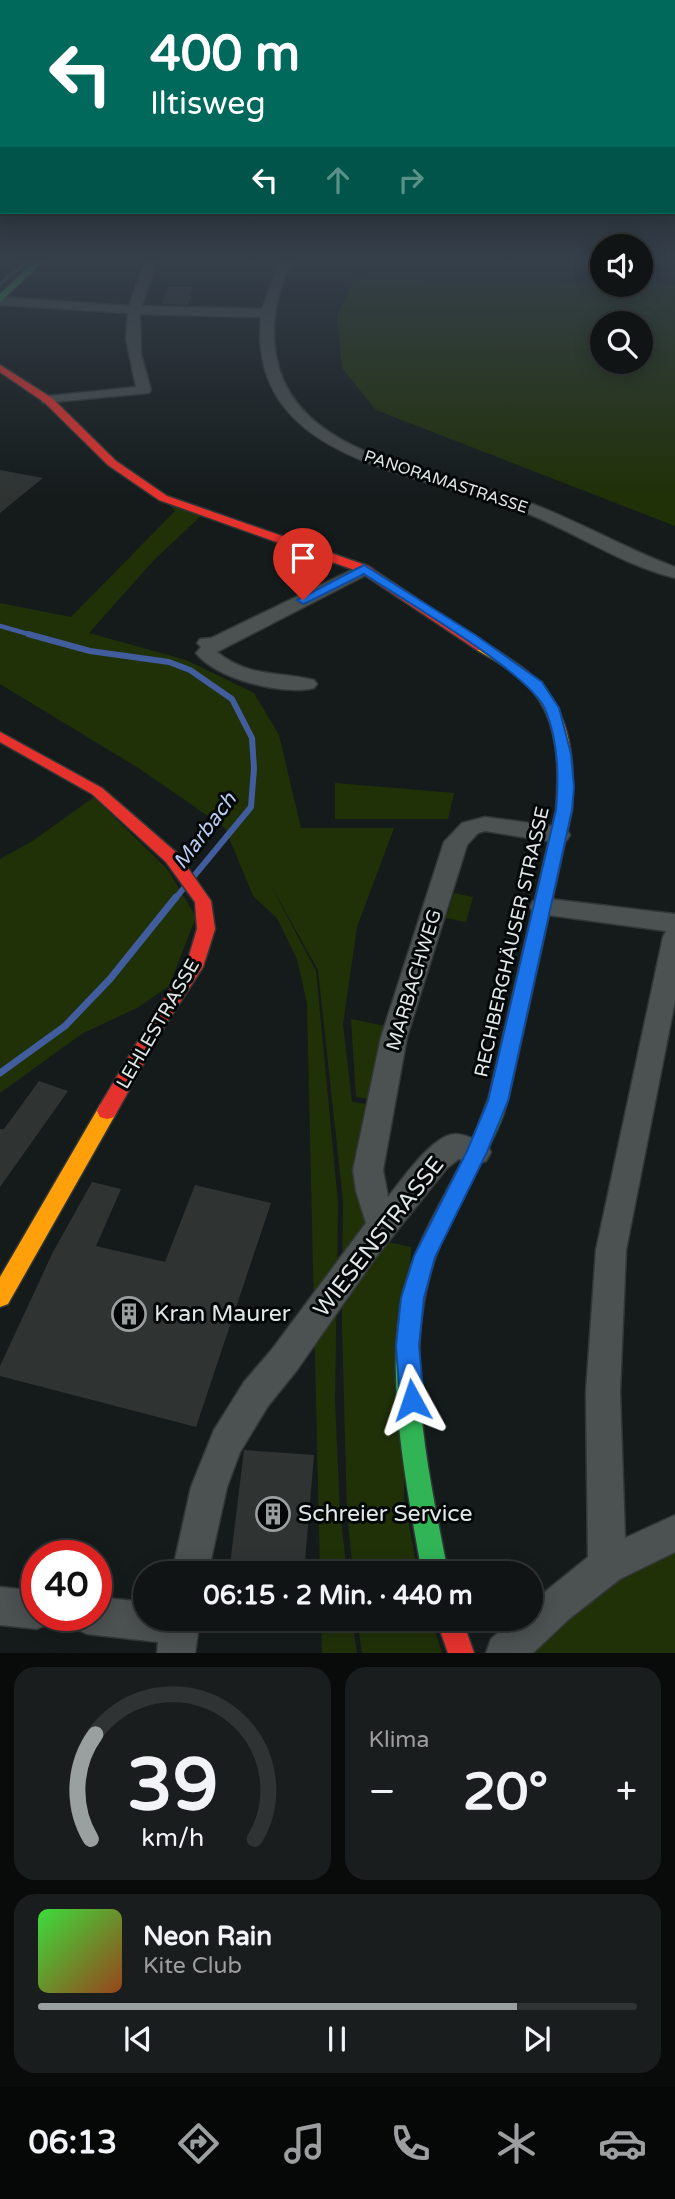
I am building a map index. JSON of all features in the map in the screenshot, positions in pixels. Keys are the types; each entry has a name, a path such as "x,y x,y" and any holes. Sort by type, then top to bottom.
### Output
{"street":[{"path":"48,400 144,390 131,340"},
{"name":"PANORAMASTRASSE","path":"266,340 266,360 272,382 287,405 308,425 333,441 403,469 512,501 675,573"},
{"name":"RECHBERGHÄUSER STRASSE","path":"0,368 48,400 112,463 163,498 364,569 473,639 537,685 552,708 564,754 566,794 498,1101 476,1152 424,1256 412,1298 407,1346 419,1481 433,1561"},
{"path":"307,684 245,677 223,667 206,653 207,643 364,569"},
{"name":"LEHLESTRASSE","path":"0,736 97,791 172,858 203,901 206,929 194,967 160,1019 0,1297"},
{"name":"MARBACHWEG","path":"383,1228 371,1191 368,1170 394,1037 432,922 453,847 464,832 485,824 559,835"},
{"path":"542,907 675,923"},
{"path":"607,1566 603,1392 611,1251 675,937"},
{"name":"WIESENSTRASSE","path":"193,1561 209,1487 226,1442 256,1394 285,1359 365,1247 445,1152 455,1146 476,1152"},
{"path":"505,1653 556,1606 607,1566 675,1533"},
{"path":"0,1606 21,1608"},
{"path":"112,1620 179,1632"},
{"path":"453,1631 461,1653"}],"green space":[{"path":"339,340 590,340 590,374 653,374 653,340 675,340 675,526 376,410 342,368"},
{"path":"163,498 204,513 154,560 89,633 186,660 254,693 279,735 301,828 394,828 357,927 343,1024 352,1102 374,1105 379,1240 411,1247 404,1499 416,1561 352,1561 347,1512 342,1326 343,1201 318,970 269,882 316,971 338,1203 335,1401 340,1512 346,1561 320,1561 307,1003 297,959 277,918 253,896 225,828 140,769 0,684 0,603 71,617 175,511"},
{"path":"335,783 454,794 448,819 335,819"},
{"path":"94,797 168,870 196,917 169,986 137,1008 83,1033 0,1093 0,859 31,842"},
{"path":"454,893 473,897 466,922 446,918"},
{"path":"351,1019 385,1026 369,1099 356,1097"},
{"path":"675,1550 675,1653 525,1653 564,1614 622,1577"},
{"path":"321,1631 354,1631 357,1653 322,1653"},
{"path":"359,1631 435,1631 442,1653 362,1653"}],"building":[{"path":"0,470 43,478 0,513"},
{"path":"39,1081 68,1091 0,1187 0,1129 4,1129"},
{"name":"Kran Maurer","path":"92,1182 121,1189 96,1246 165,1262 195,1185 271,1203 196,1427 0,1376 0,1366 53,1252"},
{"name":"Schreier Service","path":"244,1450 314,1455 305,1561 230,1561"}],"waterway":[{"name":"Marbach","path":"0,626 28,634"},
{"name":"Marbach","path":"28,634 90,651 169,662 190,670 232,699 252,738 254,768 251,807 194,876"},
{"name":"Marbach","path":"28,634 35,636"},
{"name":"Marbach","path":"175,899 183,889"},
{"name":"Marbach","path":"0,1073 65,1026 110,979 176,897"}],"traffic: fast":[{"path":"433,1561 411,1413 410,1329 415,1291 433,1237 485,1136 499,1096"}],"traffic: slow":[{"path":"482,647 527,677 550,705 562,738 565,774 564,810 499,1096"},
{"path":"0,1297 107,1111"}],"traffic: jam":[{"path":"0,368 48,400 112,463 163,498 364,569 482,647"},
{"path":"0,736 97,791 172,858 203,901 206,929 194,967 160,1019 107,1111"},
{"path":"453,1631 461,1653"}],"place":[{"name":"Kran Maurer","path":"129,1314"},
{"name":"Schreier Service","path":"273,1514"}],"route":[{"path":"303,600 364,569 473,639 537,685 552,708 564,754 564,810 498,1101 476,1152 424,1256 412,1298 407,1346 412,1400"}]}
